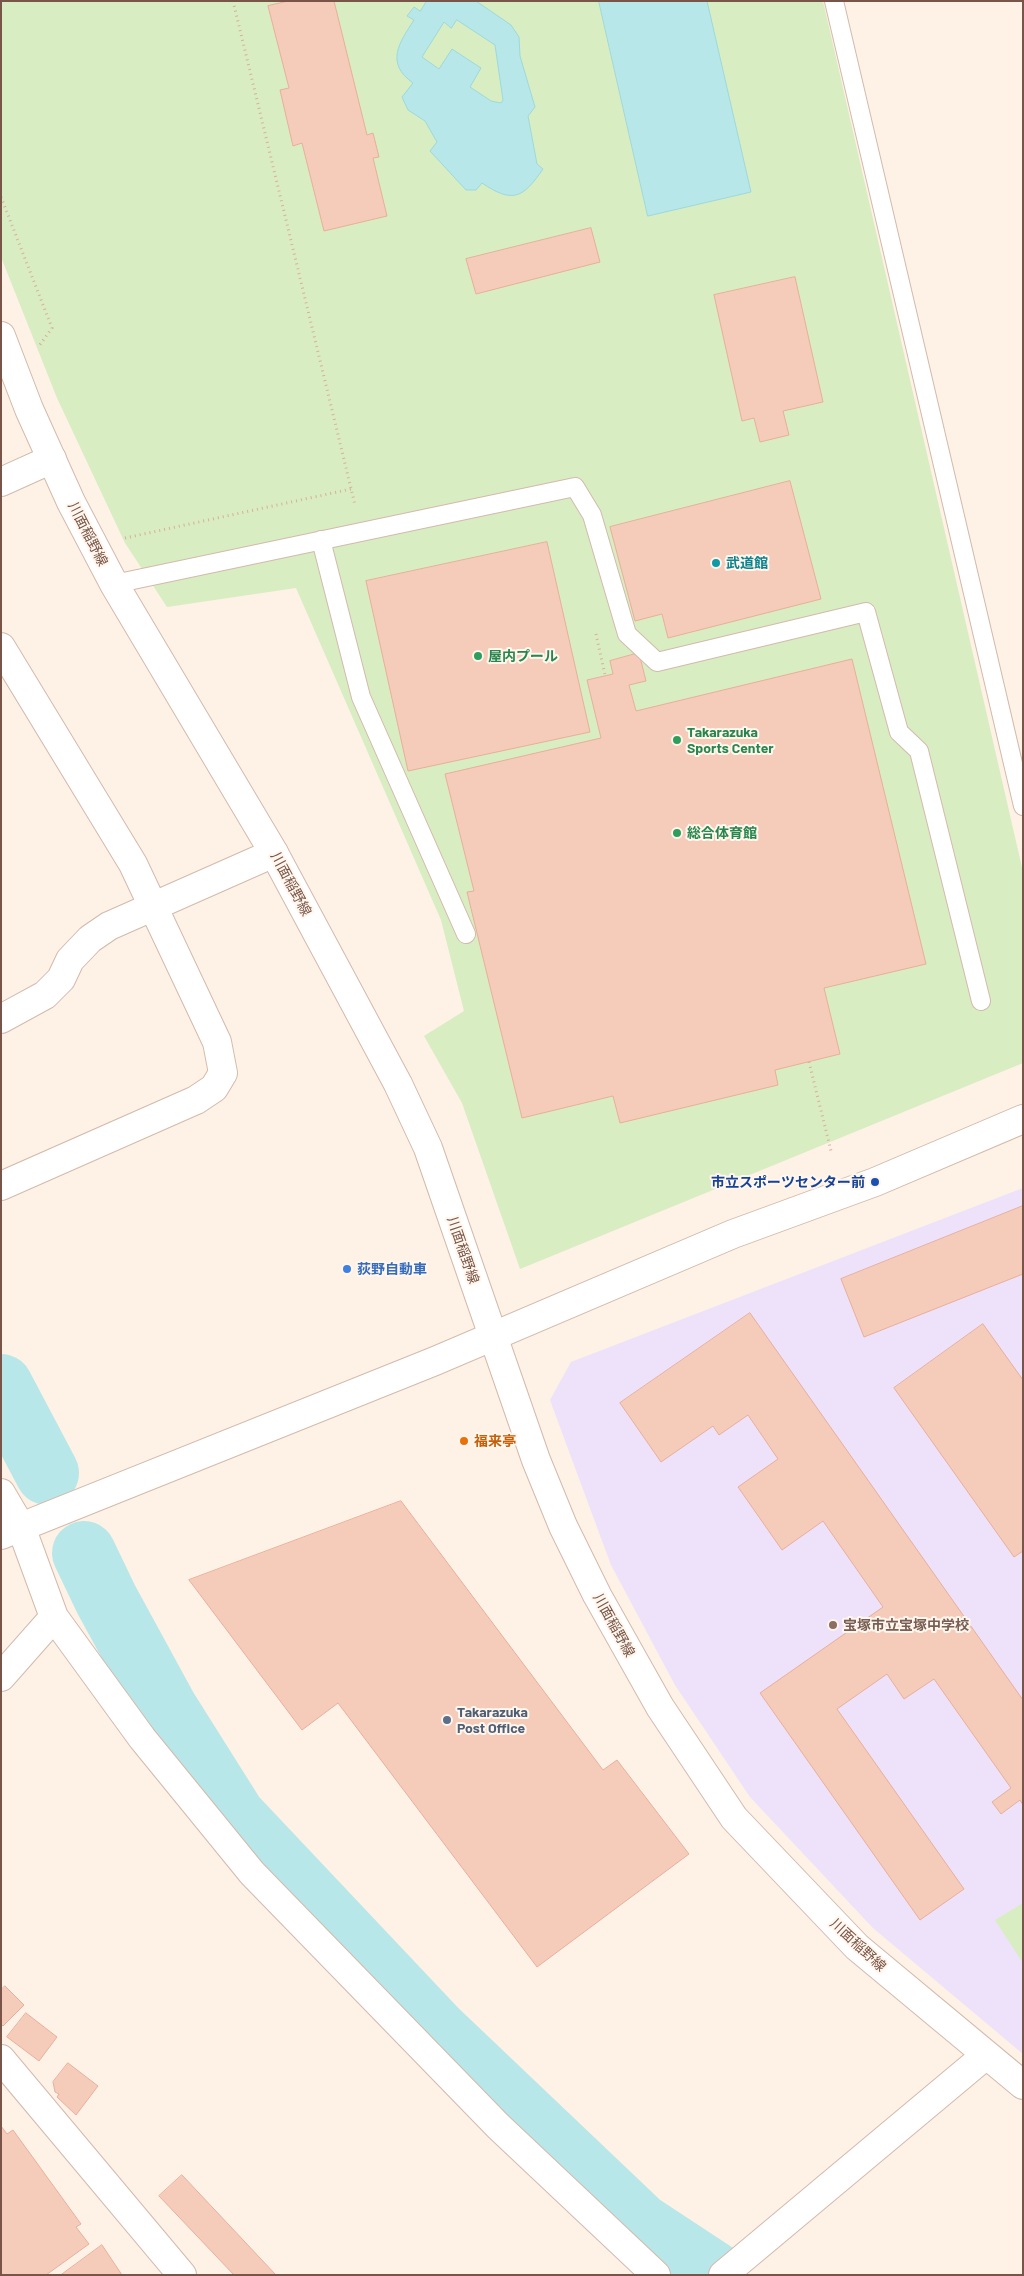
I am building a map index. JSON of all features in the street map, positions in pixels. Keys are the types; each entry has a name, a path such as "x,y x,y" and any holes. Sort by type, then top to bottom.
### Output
{"street":[{"name":"川面稲野線","path":"1,336 29,409 71,502 114,584 274,853 398,1084 428,1148 536,1460 564,1526 597,1595 660,1707 734,1818 857,1946 1023,2085"},
{"path":"1,482 52,459"},
{"path":"1,646 133,864 217,1042 223,1073 214,1088 196,1100 1,1186"},
{"path":"1,1018 45,995 61,979 70,960 90,939 109,926 274,853"},
{"path":"11,1531 435,1361 733,1234 875,1182 1023,1119"},
{"path":"1,1493 11,1531 54,1617 142,1738 252,1873 498,2126 656,2275"},
{"path":"1,1678 54,1617"},
{"path":"723,2275 986,2055"},
{"path":"1,2059 182,2275"}],"lane":[{"path":"834,1 1023,806"},
{"path":"114,584 575,487 592,516 626,634 657,662 866,612 899,732 919,751 980,1001"},
{"path":"321,540 361,697 466,934"}],"path":[{"path":"233,1 362,532"},
{"path":"1,197 52,328 37,350"},
{"path":"115,540 351,489"},
{"path":"595,629 605,675"},
{"path":"809,1062 831,1151"}],"shaded area":[{"name":"宝塚市立宝塚中学校","path":"1023,1188 1023,2054 873,1928 750,1797 675,1685 611,1565 550,1400 571,1362"}],"green space":[{"name":"Takarazuka Sports Center","path":"1,1 823,1 1023,872 1023,1063 520,1269 462,1103 424,1036 464,1011 441,920 296,588 167,607 125,543 57,398 1,257"},
{"path":"1023,1903 1023,1963 995,1920"}],"water":[{"path":"427,1 476,1 511,25 519,37 520,56 535,107 528,116 537,164 543,169 523,192 517,195 502,194 482,183 476,190 466,190 430,151 437,142 425,121 408,110 402,97 413,83 399,68 397,60 400,45 414,20 407,16 414,7 420,11","holes":["457,20 495,45 503,100 501,103 491,101 470,87 481,68 452,49 439,69 422,57 444,22 451,28"]},
{"path":"599,1 707,1 751,192 648,216"}],"building":[{"path":"289,1 334,1 367,135 373,133 379,157 373,158 387,216 324,231 302,143 293,146 280,90 289,88 268,6"},
{"path":"591,228 600,262 476,294 466,259"},
{"path":"795,277 823,402 783,411 789,435 760,442 754,418 742,421 714,295"},
{"name":"武道館","path":"790,481 821,599 668,638 662,614 635,621 610,527"},
{"name":"屋内プール","path":"547,542 590,732 408,771 366,581"},
{"name":"総合体育館","path":"639,653 646,681 629,685 636,711 852,659 926,964 824,988 840,1054 775,1070 778,1085 620,1123 613,1096 522,1118 467,892 474,891 445,774 601,738 587,680 613,674 610,661"},
{"path":"1023,1206 1023,1274 864,1337 841,1279"},
{"path":"750,1313 1023,1700 1023,1805 1020,1800 1001,1814 992,1802 1011,1788 934,1679 904,1699 887,1674 837,1709 964,1889 920,1920 760,1693 883,1607 823,1521 782,1550 738,1487 778,1459 748,1415 719,1435 713,1426 661,1462 620,1403"},
{"path":"983,1324 1023,1380 1023,1551 1014,1557 894,1388"},
{"path":"401,1501 603,1770 617,1760 689,1854 537,1967 338,1703 302,1730 189,1580"},
{"path":"5,1986 24,2005 3,2026 1,2024 1,1990"},
{"path":"26,2013 57,2037 39,2061 7,2037"},
{"path":"68,2063 98,2086 76,2115 57,2097 59,2094 55,2092 53,2082"},
{"path":"1,2126 7,2134 13,2130 81,2224 76,2227 89,2244 46,2275 1,2275"},
{"path":"182,2175 276,2275 234,2275 159,2196"},
{"path":"102,2245 122,2275 61,2275"}],"waterway":[{"path":"1,1386 47,1473"},
{"path":"84,1553 106,1599 166,1709 234,1817 436,2031 640,2225 716,2275"}],"place":[{"name":"武道館","path":"716,563"},
{"name":"屋内プール","path":"478,656"},
{"name":"Takarazuka Sports Center","path":"677,740"},
{"name":"総合体育館","path":"677,833"},
{"name":"市立スポーツセンター前","path":"875,1182"},
{"name":"荻野自動車","path":"347,1269"},
{"name":"福来亭","path":"464,1441"},
{"name":"宝塚市立宝塚中学校","path":"833,1625"},
{"name":"Takarazuka Post Office","path":"447,1720"}]}
